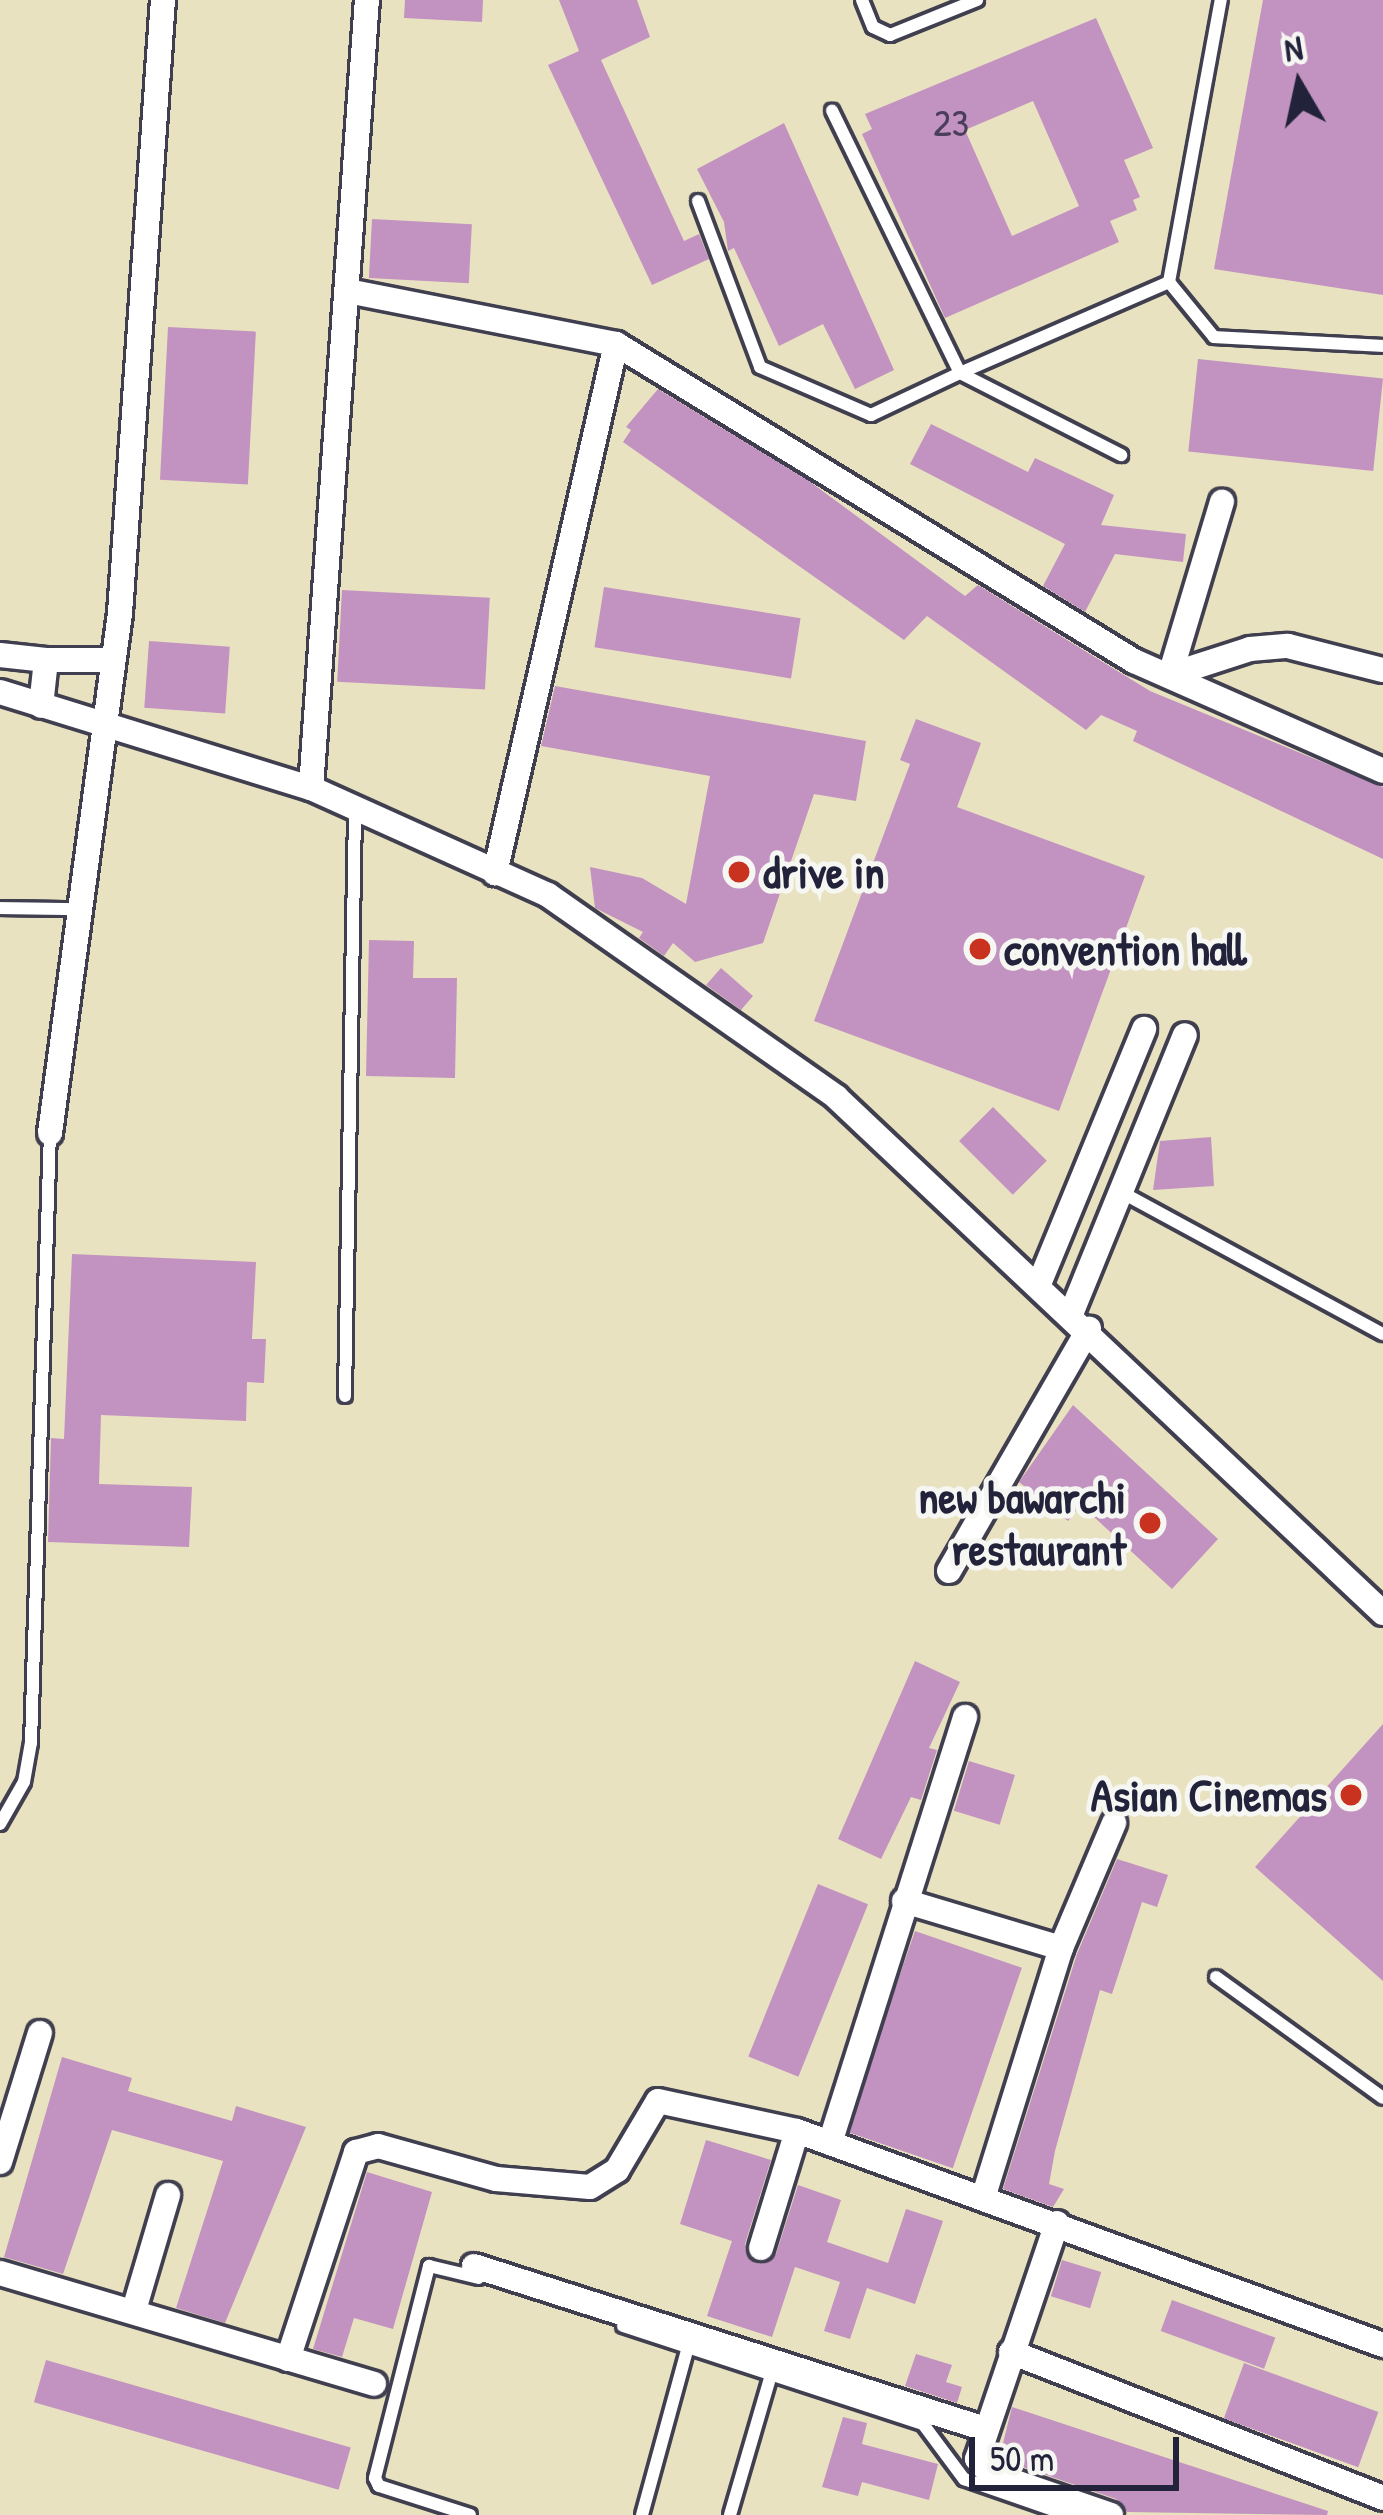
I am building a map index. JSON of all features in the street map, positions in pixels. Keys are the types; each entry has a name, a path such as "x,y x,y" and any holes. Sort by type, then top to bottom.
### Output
{"street":[{"path":"50,1133 75,909 112,660 163,0"},
{"path":"311,788 368,0"},
{"path":"348,291 616,344 1134,661 1383,771"},
{"path":"495,873 616,344"},
{"path":"1170,675 1222,502"},
{"path":"1170,675 1250,649 1288,646 1383,670"},
{"path":"0,656 112,660"},
{"path":"41,706 46,659"},
{"path":"0,692 100,727 311,788 548,895 836,1097 1080,1322 1383,1613"},
{"path":"1039,1284 1144,1029"},
{"path":"950,1571 1080,1322 1121,1192 1184,1035"},
{"path":"830,2143 965,1717"},
{"path":"984,2195 1061,1948 1114,1823"},
{"path":"904,1901 1061,1948"},
{"path":"0,2162 40,2033"},
{"path":"288,2359 356,2152 379,2146 564,2189 590,2187 617,2170 658,2101 830,2143 984,2195 1383,2345"},
{"path":"761,2248 797,2132"},
{"path":"134,2310 168,2195"},
{"path":"1057,2223 982,2428 977,2459 988,2473 1111,2515"},
{"path":"474,2266 982,2428"},
{"path":"0,2273 374,2384"},
{"path":"1011,2352 1383,2498"}],"lane":[{"path":"862,0 873,27 890,35 977,0"},
{"path":"1168,282 1221,0"},
{"path":"832,111 960,373 1121,455"},
{"path":"698,201 760,367 872,416 1168,282"},
{"path":"1168,282 1214,337 1383,346"},
{"path":"345,1396 355,808"},
{"path":"0,908 75,909"},
{"path":"0,1824 24,1782 31,1743 50,1133"},
{"path":"1121,1192 1383,1334"},
{"path":"1216,1977 1383,2098"},
{"path":"470,2515 379,2486 375,2477 429,2266 922,2424 964,2479 1068,2515"},
{"path":"642,2515 688,2348"},
{"path":"730,2515 770,2375"}],"building":[{"path":"405,0 483,0 482,22 404,18"},
{"path":"559,0 637,0 650,37 601,60 684,241 699,234 709,259 652,285 548,65 579,51"},
{"path":"1263,0 1383,0 1383,295 1214,269"},
{"path":"1096,18 1153,148 1124,160 1140,197 1133,200 1137,210 1110,221 1119,242 945,318 862,134 872,129 865,114","holes":["1033,101 1079,206 1012,236 965,130"]},
{"path":"784,123 894,370 855,389 823,324 779,346 734,248 728,251 724,222 697,169"},
{"path":"372,219 472,224 469,283 369,278"},
{"path":"168,327 256,332 248,484 160,480"},
{"path":"1198,359 1383,378 1373,471 1188,451"},
{"path":"658,389 809,481 965,596 978,585 1150,691 1383,787 1383,859 1133,741 1137,731 1101,715 1086,730 927,616 904,640 623,442 631,430 626,427"},
{"path":"931,424 1028,472 1035,458 1114,495 1101,525 1186,534 1183,562 1115,554 1085,612 1043,586 1065,544 910,464"},
{"path":"604,587 801,618 791,678 594,647"},
{"path":"342,590 490,598 485,690 337,682"},
{"path":"149,641 230,647 225,713 144,708"},
{"path":"555,686 866,741 856,801 814,794 763,943 695,962 673,943 664,956 639,938 643,932 595,908 590,867 642,878 686,904 710,776 541,746"},
{"name":"convention hall","path":"916,719 981,743 957,807 1145,876 1059,1111 814,1021 910,764 900,760"},
{"path":"369,940 414,941 413,978 457,978 455,1078 366,1076"},
{"path":"721,968 753,996 741,1010 706,985"},
{"path":"993,1107 1047,1161 1013,1195 959,1141"},
{"path":"1211,1137 1214,1186 1153,1190 1160,1141"},
{"path":"72,1254 256,1262 252,1339 266,1339 264,1383 247,1382 246,1421 101,1415 99,1484 192,1487 189,1547 48,1542 51,1438 64,1439"},
{"path":"1073,1405 1218,1539 1172,1589 1081,1505 1068,1521 1019,1482"},
{"path":"915,1661 960,1682 929,1748 937,1750 921,1800 911,1797 881,1859 838,1839"},
{"name":"Asian Cinemas","path":"1383,1724 1383,1981 1255,1867"},
{"path":"969,1761 1015,1775 1000,1825 954,1811"},
{"path":"1117,1859 1168,1875 1157,1907 1142,1902 1112,1994 1100,1990 1055,2151 1049,2184 1064,2189 1053,2207 1003,2189 1077,1954"},
{"path":"818,1884 868,1904 798,2077 748,2056"},
{"path":"915,1931 1022,1968 953,2168 846,2131"},
{"path":"62,2057 132,2078 128,2091 232,2121 236,2106 306,2127 225,2323 176,2308 223,2161 112,2130 63,2274 4,2257"},
{"path":"706,2140 771,2160 745,2244 755,2263 776,2254 798,2185 841,2200 827,2242 888,2263 906,2209 943,2221 915,2304 867,2288 850,2339 824,2331 840,2282 795,2267 772,2337 707,2316 732,2241 680,2224"},
{"path":"367,2172 432,2192 393,2329 354,2318 342,2357 313,2349"},
{"path":"1062,2260 1101,2272 1090,2308 1051,2296"},
{"path":"1172,2300 1275,2338 1264,2369 1161,2331"},
{"path":"916,2354 952,2365 946,2382 962,2387 957,2403 905,2386"},
{"path":"46,2360 351,2447 339,2490 34,2402"},
{"path":"1244,2363 1378,2412 1358,2467 1224,2418"},
{"path":"1012,2407 1328,2511 1327,2515 1127,2512 1116,2499 999,2459"},
{"path":"843,2417 867,2423 862,2444 938,2464 929,2500 862,2482 858,2496 822,2487"}],"place":[{"name":"drive in","path":"739,872"},
{"name":"convention hall","path":"980,949"},
{"name":"new bawarchi restaurant","path":"1150,1523"},
{"name":"Asian Cinemas","path":"1351,1795"}]}
